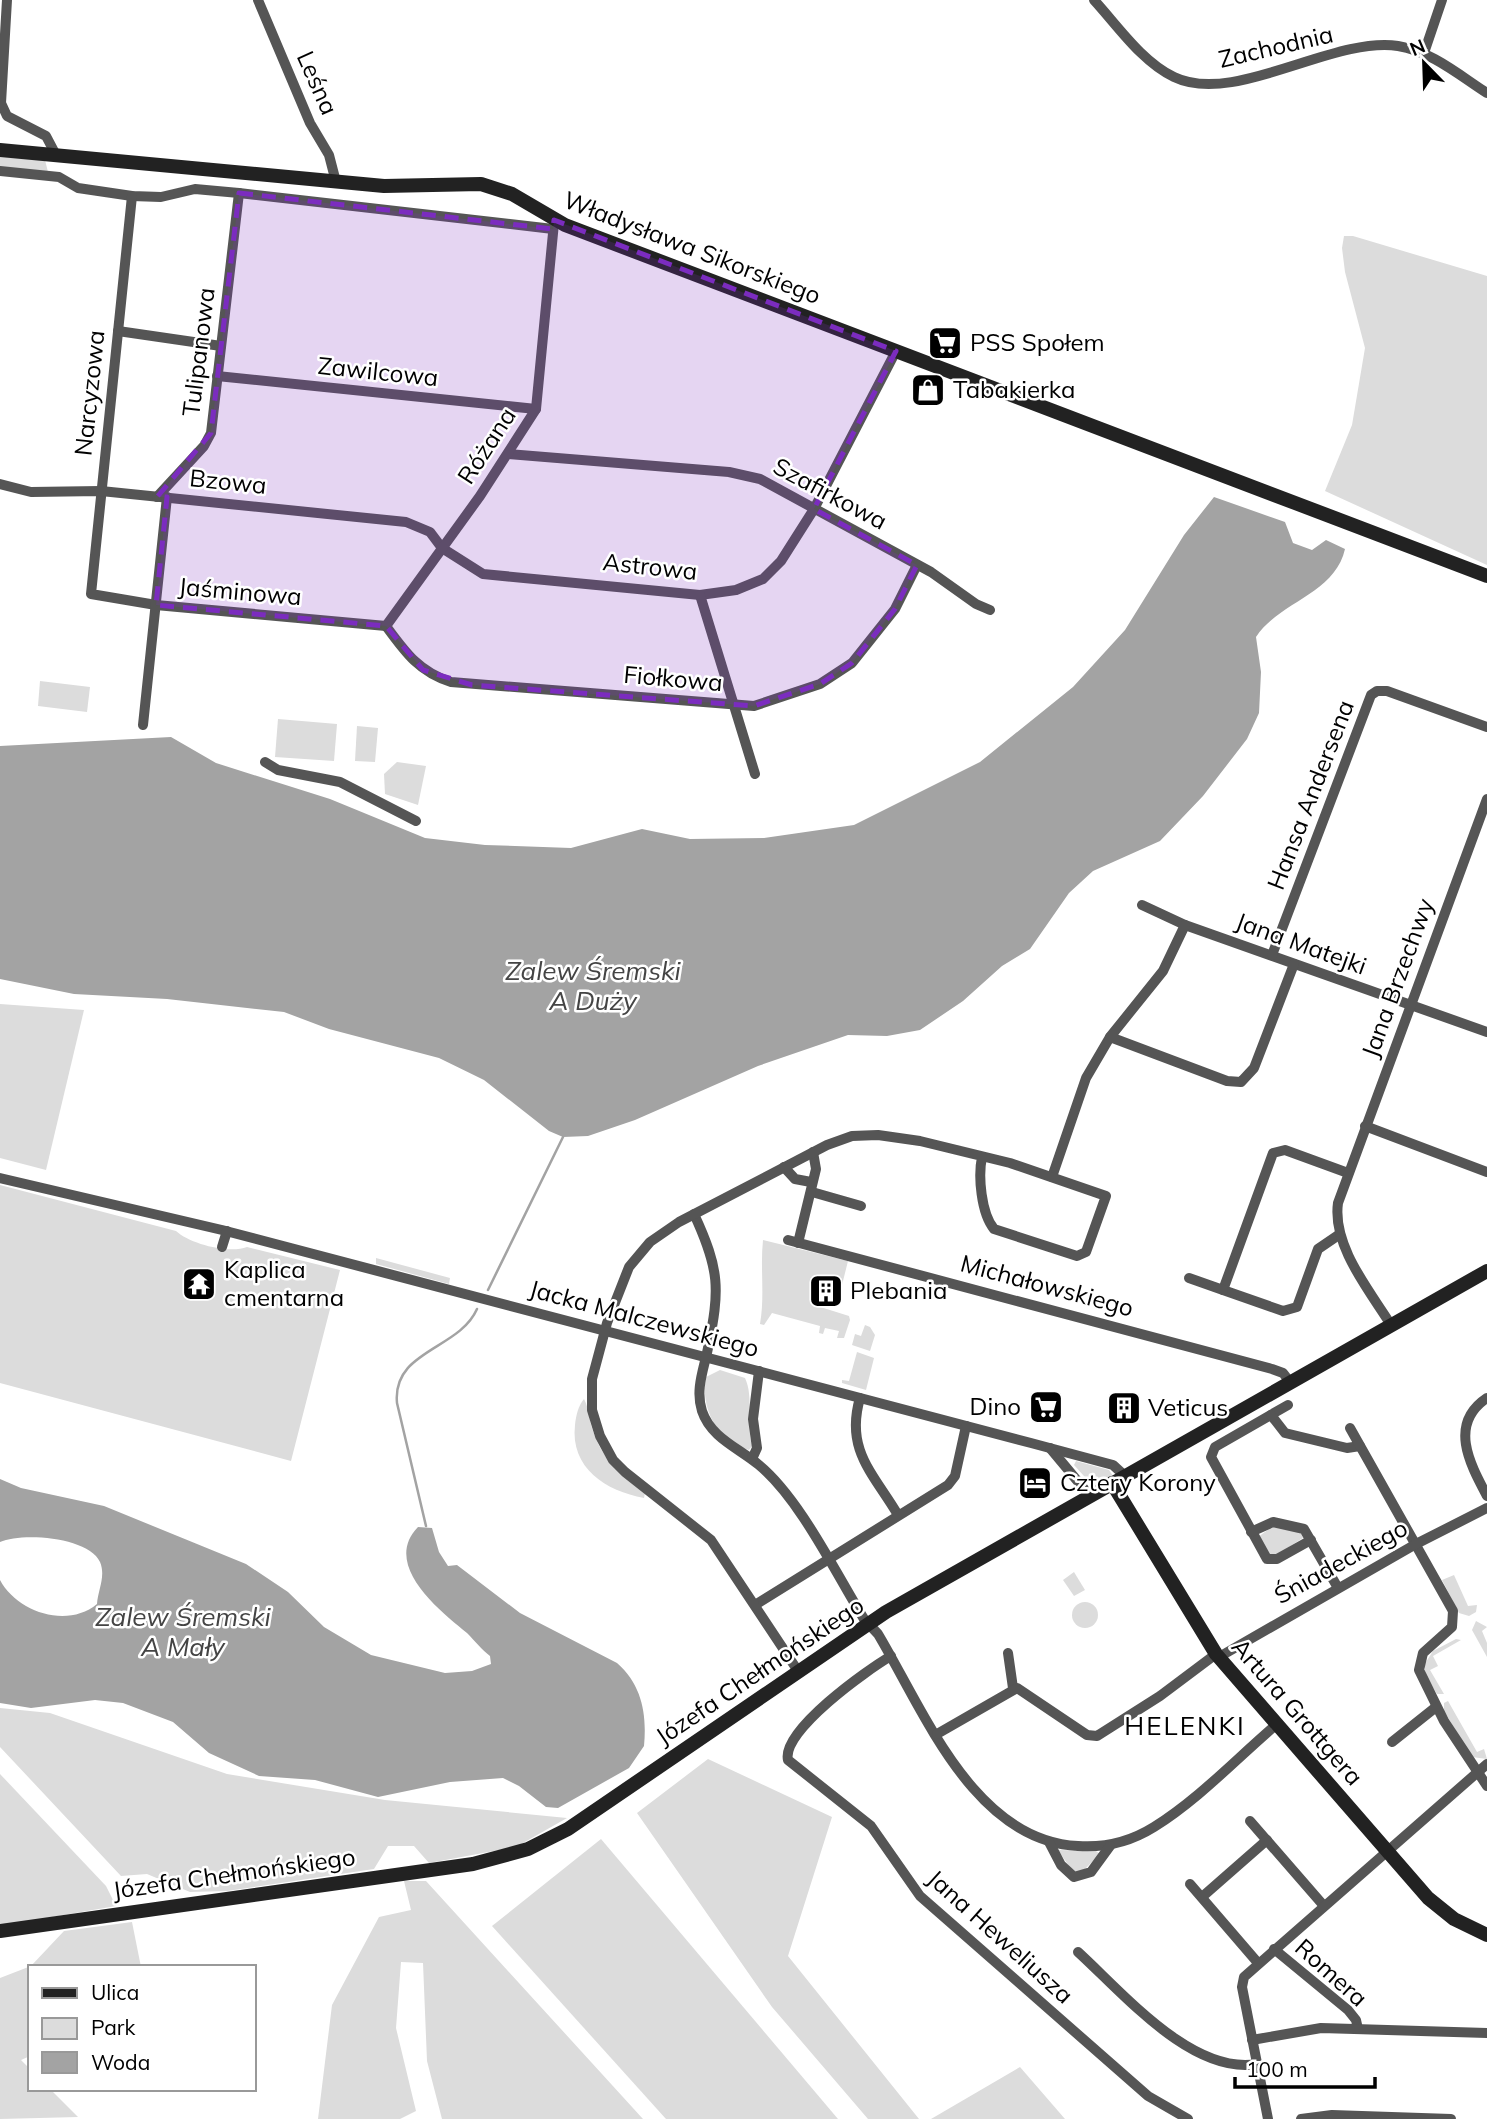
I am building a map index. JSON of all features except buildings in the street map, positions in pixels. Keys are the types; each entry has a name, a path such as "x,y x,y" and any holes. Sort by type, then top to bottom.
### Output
{"street":[{"path":"7,0 1,103 6,116 46,136 56,155"},
{"name":"Leśna","path":"258,0 310,123 329,155 337,182"},
{"name":"Zachodnia","path":"1094,0 1158,67 1174,78 1196,84 1220,83 1374,46 1397,46 1424,53 1487,93"},
{"path":"1424,53 1442,0"},
{"name":"Władysława Sikorskiego","path":"0,150 402,187 481,184 512,194 554,224"},
{"name":"Władysława Sikorskiego","path":"0,171 51,175 66,178 78,188 132,196 162,197 195,189 554,224 1487,576"},
{"name":"Tulipanowa","path":"162,497 204,446 211,433 239,193"},
{"name":"Narcyzowa","path":"92,594 132,196"},
{"name":"Różana","path":"386,626 509,454 536,409 554,224"},
{"path":"118,331 221,346"},
{"name":"Astrowa","path":"442,548 483,574 495,576 599,583 700,595 736,590 763,579 780,561 814,509 896,351"},
{"name":"Zawilcowa","path":"217,376 536,409"},
{"name":"Szafirkowa","path":"509,454 729,472 760,479 917,565 976,604 990,610"},
{"name":"Bzowa","path":"0,484 31,492 101,491 406,522 430,532 442,548"},
{"path":"143,725 156,606 162,497"},
{"name":"Fiołkowa","path":"386,626 409,658 423,670 451,682 754,706 802,692 852,663 895,609 917,565"},
{"name":"Jaśminowa","path":"92,594 156,606 386,626"},
{"path":"700,595 755,774"},
{"name":"Hansa Andersena","path":"1272,955 1369,697 1377,691 1387,691 1487,727"},
{"path":"265,762 278,770 340,782 416,821"},
{"name":"Jana Brzechwy","path":"1391,1325 1340,1234 1337,1209 1487,799"},
{"name":"Jana Matejki","path":"1142,905 1185,925 1487,1032"},
{"path":"1052,1177 1076,1100 1110,1037 1163,971 1185,925"},
{"path":"1110,1037 1227,1081 1241,1082 1249,1077 1254,1069 1294,964"},
{"path":"1366,1126 1487,1172"},
{"path":"798,1671 710,1540 625,1472 604,1446 594,1419 591,1388 605,1331 620,1286 634,1259 657,1237 694,1214 844,1138 870,1135 910,1139 982,1157 1106,1196 1090,1246 1083,1255 1077,1256 991,1227 981,1177 982,1157"},
{"path":"1223,1290 1273,1153 1286,1150 1348,1173"},
{"path":"812,1187 816,1165 813,1152"},
{"path":"784,1167 795,1179 861,1206"},
{"name":"Jacka Malczewskiego","path":"0,1178 227,1231 1050,1448 1113,1465 1119,1479"},
{"name":"Michałowskiego","path":"812,1187 793,1242 1272,1368 1283,1373 1290,1382"},
{"path":"694,1214 712,1254 717,1277 716,1300 699,1391 705,1418 716,1434 752,1459 783,1489 969,1783 994,1811 1022,1830 1049,1842 1080,1847 1110,1846 1138,1836 1164,1821 1277,1724"},
{"path":"222,1248 227,1231"},
{"path":"1189,1278 1283,1311 1297,1307 1318,1249 1340,1234"},
{"name":"Józefa Chełmońskiego","path":"0,1931 466,1865 517,1853 541,1844 591,1815 869,1623 1487,1271"},
{"path":"752,1459 757,1448 753,1419 759,1371"},
{"path":"860,1398 854,1423 856,1444 898,1516"},
{"path":"1487,1398 1471,1415 1464,1446 1467,1459 1487,1496"},
{"path":"1288,1405 1218,1445 1211,1454 1264,1555 1272,1560 1311,1540"},
{"path":"1271,1415 1285,1433 1348,1448 1360,1446"},
{"path":"755,1605 951,1482 966,1426"},
{"path":"1350,1428 1454,1615 1450,1631 1427,1650 1419,1662 1420,1676 1436,1707 1487,1786"},
{"path":"1050,1448 1090,1496"},
{"name":"Artura Grottgera","path":"1119,1479 1217,1655 1439,1908 1460,1923 1487,1935"},
{"name":"Śniadeckiego","path":"1013,1688 1026,1692 1087,1735 1097,1736 1217,1655 1416,1544 1487,1508"},
{"path":"1251,1532 1276,1522 1302,1528 1338,1588"},
{"path":"937,1734 1013,1688 1008,1653"},
{"name":"Jana Heweliusza","path":"891,1656 855,1678 820,1711 791,1742 787,1751 788,1760 866,1822 920,1896 1160,2106 1188,2119"},
{"path":"1392,1742 1436,1707"},
{"path":"1268,2119 1242,1984 1246,1975 1487,1764"},
{"path":"1250,1821 1324,1906"},
{"path":"1202,1897 1267,1840"},
{"path":"1049,1842 1061,1865 1074,1877 1091,1872 1110,1846"},
{"path":"1190,1884 1258,1963"},
{"name":"Romera","path":"1274,1949 1351,2013 1357,2029"},
{"path":"1077,1952 1190,2049 1224,2064 1257,2064"},
{"path":"1252,2040 1310,2029 1487,2033"},
{"path":"1301,2119 1332,2115 1451,2119"}],"highlighted area":[{"path":"239,193 553,229 554,220 896,351 814,509 917,565 895,609 852,663 820,684 754,706 472,685 423,670 386,626 156,605 167,497 157,497 211,433"}],"green space":[{"path":"0,156 45,160 48,172 0,167"},
{"path":"1344,236 1353,236 1487,276 1487,565 1325,491 1352,425 1365,348 1345,272 1342,248"},
{"path":"40,681 90,687 87,712 38,706"},
{"path":"278,719 337,724 334,761 275,757"},
{"path":"357,726 378,728 375,762 355,761"},
{"path":"397,762 426,766 418,805 385,794 384,774"},
{"path":"0,1004 84,1010 46,1170 0,1158"},
{"path":"0,1185 176,1231 190,1240 210,1246 230,1249 247,1247 340,1270 291,1461 0,1383"},
{"path":"763,1240 848,1261 842,1285 824,1277 815,1278 810,1297 815,1299 814,1305 849,1316 844,1338 837,1338 839,1331 825,1328 823,1334 819,1333 820,1326 772,1313 764,1325 760,1324"},
{"path":"376,1258 450,1278 449,1284 376,1264"},
{"path":"865,1325 870,1327 875,1335 870,1351 852,1345 855,1334 861,1336"},
{"path":"857,1352 874,1358 866,1390 842,1383 842,1380 849,1381"},
{"path":"720,1370 745,1378 748,1385 752,1446 749,1450 728,1439 713,1422 709,1411 706,1377"},
{"path":"584,1399 593,1431 602,1450 620,1473 645,1493 644,1498 616,1490 604,1483 593,1475 578,1454 575,1425"},
{"path":"1076,1461 1109,1470 1113,1476 1093,1486 1074,1465"},
{"path":"1273,1526 1300,1532 1303,1538 1276,1555 1269,1554 1258,1537"},
{"path":"1074,1572 1085,1590 1074,1596 1063,1580"},
{"path":"1454,1575 1468,1606 1477,1605 1476,1612 1469,1616 1459,1613 1442,1580"},
{"path":"1085,1602 1094,1606 1098,1615 1094,1624 1085,1628 1076,1624 1072,1615 1076,1606"},
{"path":"1476,1621 1487,1627 1482,1631 1487,1643 1487,1657 1472,1630"},
{"path":"1456,1639 1461,1640 1433,1656 1438,1666 1430,1670 1444,1694 1437,1694 1426,1676 1424,1665 1433,1651"},
{"path":"1448,1701 1477,1752 1484,1749 1487,1759 1472,1757 1444,1711 1444,1703"},
{"path":"0,1708 50,1713 227,1774 385,1800 567,1818 516,1847 429,1863 414,1846 388,1846 374,1869 227,1891 190,1892 147,1874 121,1876 0,1747"},
{"path":"708,1759 832,1817 788,1956 919,2119 868,2119 772,2007 637,1813"},
{"path":"0,1774 106,1886 116,1906 0,1926"},
{"path":"601,1839 838,2119 666,2119 492,1926"},
{"path":"1058,1850 1096,1851 1100,1854 1082,1872 1073,1872"},
{"path":"404,1881 426,1881 643,2119 442,2119 427,2061 423,1963 401,1962 396,2028 416,2111 400,2119 318,2119 332,2005 379,1917 411,1910"},
{"path":"132,1922 141,1965 32,1965 64,1931"},
{"path":"28,1967 28,2057 21,2060 28,2067 28,2091 52,2091 78,2117 0,2119 0,1978"},
{"path":"1020,2067 1065,2119 931,2119"}],"water":[{"name":"Zalew Śremski A Duży","path":"1214,497 1285,522 1293,543 1312,550 1326,540 1345,549 1330,577 1279,614 1256,637 1261,672 1259,713 1247,739 1203,796 1160,841 1093,871 1069,893 1030,949 1002,966 963,1001 920,1030 887,1036 848,1035 758,1066 635,1120 588,1136 563,1137 549,1131 484,1080 439,1058 329,1029 284,1012 167,999 74,994 0,979 0,746 171,737 216,763 330,799 425,838 485,845 571,848 642,829 690,839 764,838 854,825 980,762 1073,687 1125,630 1184,535"},
{"name":"Zalew Śremski A Mały","path":"0,1479 21,1488 104,1506 246,1564 288,1592 324,1627 371,1655 445,1673 472,1671 491,1664 490,1656 430,1600 410,1572 406,1557 408,1542 418,1527 432,1528 439,1552 448,1566 457,1565 520,1613 617,1663 632,1681 641,1701 645,1723 644,1746 629,1768 558,1808 546,1807 519,1786 503,1778 450,1782 378,1797 315,1780 259,1776 209,1753 173,1722 123,1703 95,1700 31,1708 0,1703 0,1580 18,1601 30,1608 58,1616 72,1615 97,1604 102,1572 100,1562 93,1554 69,1542 23,1537 0,1542"}],"waterway":[{"path":"488,1290 563,1137"},
{"path":"426,1526 397,1403 398,1385 415,1361 456,1334 468,1323 477,1309"}],"place":[{"name":"PSS Społem","path":"945,343"},
{"name":"Tabakierka","path":"928,390"},
{"name":"Kaplica cmentarna","path":"199,1284"},
{"name":"Plebania","path":"826,1291"},
{"name":"Dino","path":"1046,1407"},
{"name":"Veticus","path":"1124,1408"},
{"name":"Cztery Korony","path":"1035,1483"}],"district":[{"name":"HELENKI","path":"1185,1726"}]}
